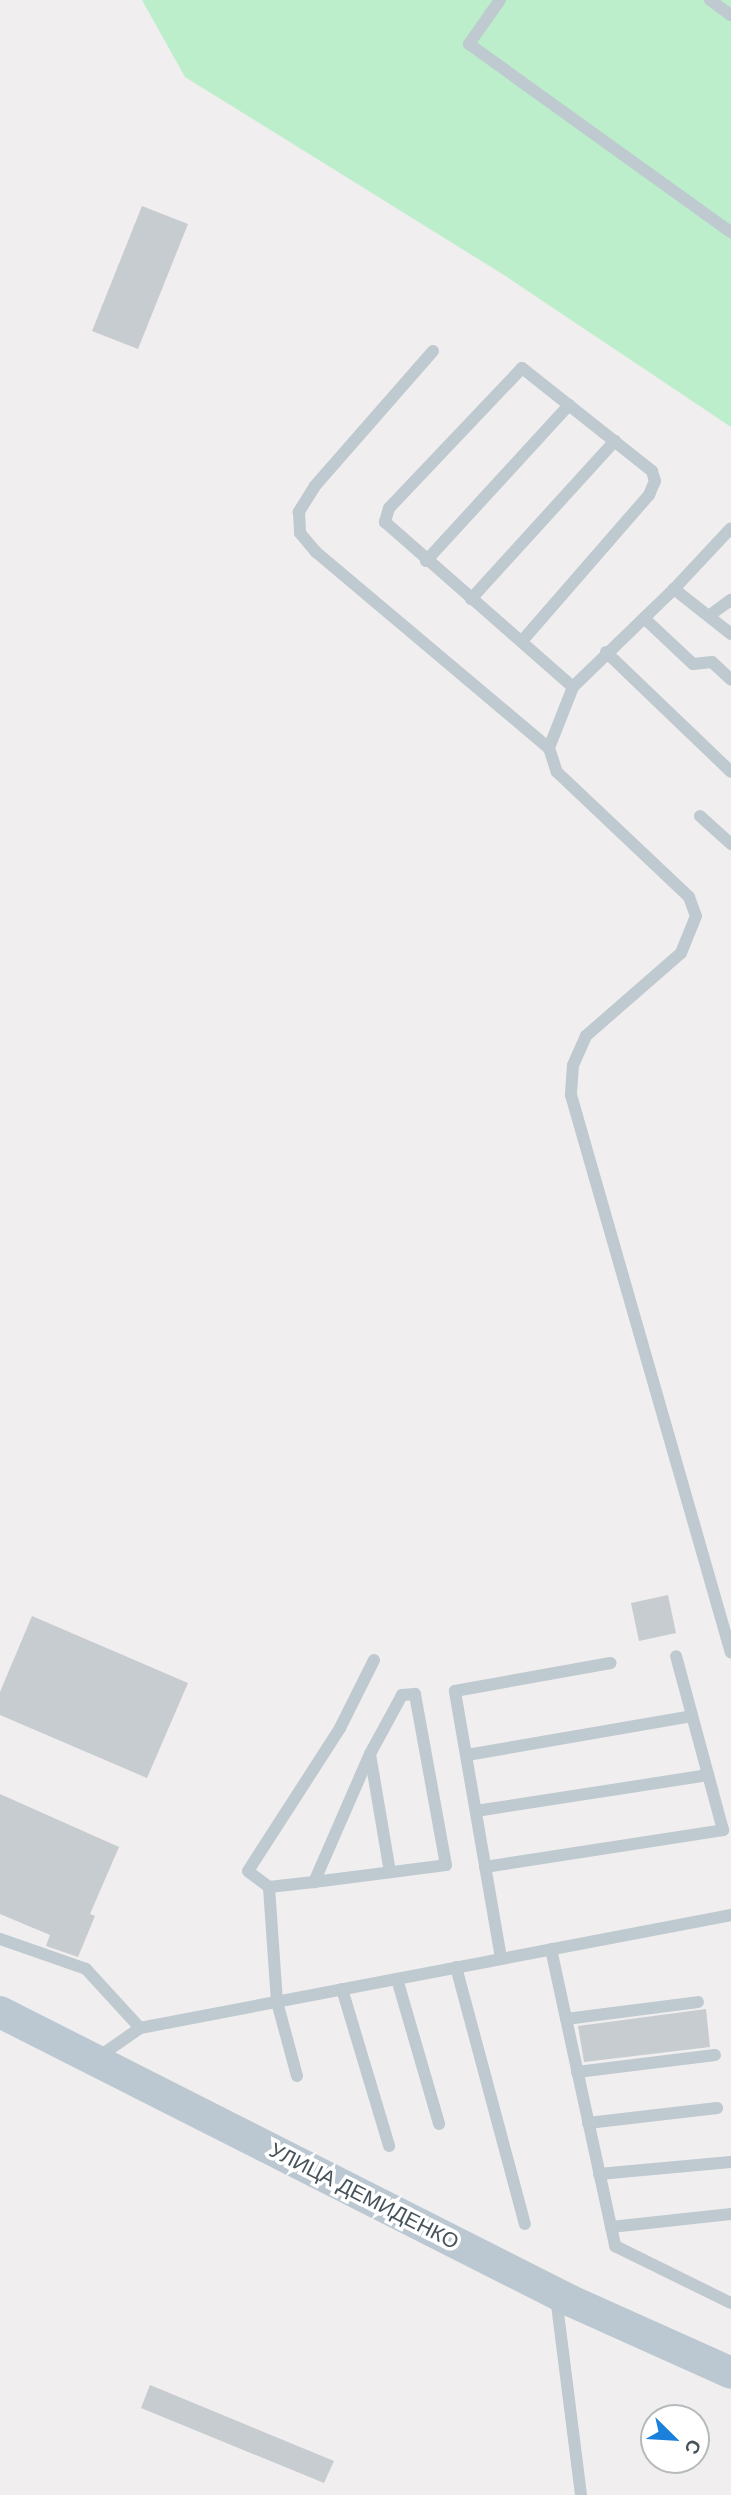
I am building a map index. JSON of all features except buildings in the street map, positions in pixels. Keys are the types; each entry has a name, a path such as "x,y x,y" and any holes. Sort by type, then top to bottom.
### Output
{"main road":[{"name":"УЛИЦА ДЕМИДЕНКО","path":"0,2012 555,2293 731,2373"}],"lane":[{"path":"500,0 469,44 731,232"},
{"path":"710,0 731,15"},
{"path":"433,351 315,486 299,512 300,533 316,552 549,748 557,772 689,897 696,916 681,953 586,1037 573,1065 571,1095 731,1653"},
{"path":"522,641 649,495 655,481 652,471 522,368 389,508 385,522 426,561 573,687"},
{"path":"426,561 569,405"},
{"path":"471,599 614,441"},
{"path":"549,748 573,687 606,652 674,589 731,528"},
{"path":"674,589 731,634"},
{"path":"710,615 731,600"},
{"path":"644,618 693,664 712,662 731,680"},
{"path":"606,652 731,772"},
{"path":"700,816 731,844"},
{"path":"485,1867 723,1829 676,1656"},
{"path":"314,1882 370,1754 402,1695 415,1694 446,1865 314,1882 269,1887 247,1871 340,1728 374,1660"},
{"path":"501,1958 456,1690 611,1663"},
{"path":"467,1755 692,1716"},
{"path":"370,1754 390,1872"},
{"path":"476,1811 708,1775"},
{"path":"269,1887 277,2002 298,2076"},
{"path":"94,2060 140,2028 731,1915"},
{"path":"0,1939 86,1969 140,2028"},
{"path":"551,1949 615,2246 731,2303"},
{"path":"456,1967 525,2224"},
{"path":"397,1979 439,2124"},
{"path":"342,1989 389,2146"},
{"path":"566,2019 698,2002"},
{"path":"577,2072 715,2055"},
{"path":"588,2123 717,2108"},
{"path":"600,2174 730,2162"},
{"path":"611,2227 731,2214"},
{"path":"555,2293 581,2495"}],"green space":[{"path":"142,0 731,0 731,427 504,275 185,77"}]}
